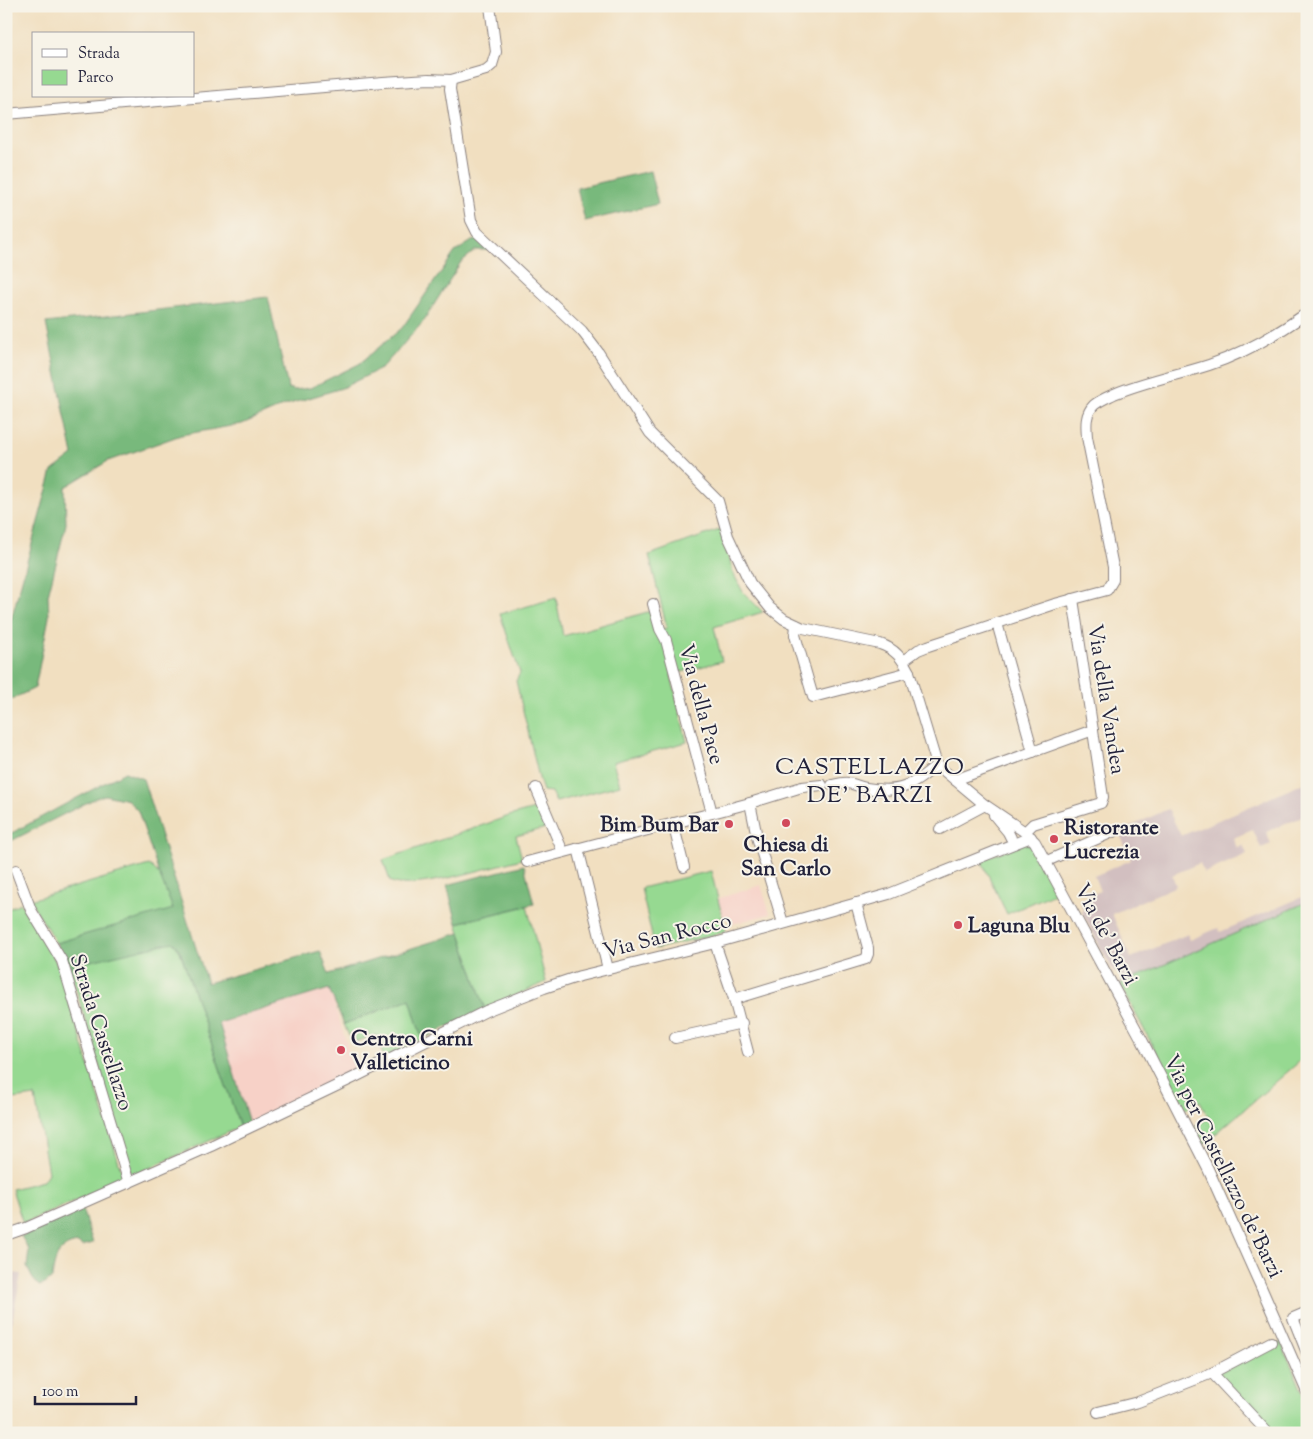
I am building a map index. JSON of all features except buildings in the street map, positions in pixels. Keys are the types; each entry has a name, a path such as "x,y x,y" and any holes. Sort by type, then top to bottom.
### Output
{"street":[{"path":"195,98 383,82 429,79 451,80 486,70 492,65 496,52 490,6"},
{"path":"451,80 450,90 471,220 477,232 582,331 598,352 650,433 718,501 728,536 750,583 770,608 784,619 796,625 884,645 889,647 904,661 937,765 985,805 1024,831 1020,835 1011,838 1004,848"},
{"path":"6,114 194,98"},
{"path":"904,661 918,650 997,623 1107,590 1113,580 1113,567 1087,437 1086,426 1090,410 1096,403 1122,391 1211,364 1253,347 1307,313"},
{"name":"Via della Vandea","path":"1073,599 1103,797 1101,803"},
{"name":"Via della Pace","path":"653,604 660,629 666,640 712,813"},
{"path":"997,623 1032,752"},
{"path":"796,625 795,634 813,697 909,672"},
{"path":"955,780 1093,730"},
{"path":"527,862 802,788 848,783 854,786 881,790 900,790 937,765"},
{"path":"536,788 563,852"},
{"path":"750,803 783,923"},
{"name":"Via San Rocco","path":"129,1183 353,1078 486,1011 561,982 715,943 889,894 1004,848 1033,824 1101,803"},
{"path":"940,829 985,805"},
{"path":"985,805 1011,838"},
{"path":"673,823 684,867"},
{"path":"1047,861 1115,830"},
{"name":"Via de' Barzi","path":"1024,831 1047,861 1142,1040"},
{"path":"578,848 608,969"},
{"name":"Strada Castellazzo","path":"16,870 31,910 62,961 129,1183"},
{"path":"734,998 866,959 868,948 856,903"},
{"path":"715,943 742,1023 748,1052"},
{"path":"675,1038 742,1023"},
{"name":"Via per Castellazzo de'Barzi","path":"1142,1040 1208,1169 1307,1392"},
{"path":"6,1235 129,1183"},
{"path":"1307,1312 1292,1318 1307,1353"},
{"path":"1098,1412 1138,1402 1212,1373 1271,1342"},
{"path":"1212,1373 1265,1432"}],"shaded area":[{"path":"1307,782 1307,815 1266,832 1271,844 1261,848 1253,830 1233,838 1237,848 1243,845 1247,854 1204,873 1200,863 1172,875 1176,886 1112,914 1131,958 1188,934 1190,940 1218,928 1220,932 1307,895 1307,902 1120,984 1121,978 1118,972 1113,971 1082,912 1083,909 1080,902 1100,891 1094,876 1131,860 1119,832 1168,809 1181,836"},
{"path":"761,885 770,914 732,924 731,918 722,920 717,899"},
{"path":"330,989 356,1074 249,1123 219,1023"},
{"path":"6,1272 21,1274 6,1354"}],"green space":[{"path":"650,171 658,204 585,221 577,188"},
{"path":"479,239 490,250 476,250 461,262 423,322 382,368 342,388 286,405 242,424 181,435 108,461 65,487 66,524 48,595 49,617 35,688 6,702 6,633 52,471 73,455 46,323 268,297 288,388 294,390 310,388 359,364 402,328 455,252 472,241"},
{"path":"722,529 733,573 743,592 763,612 714,627 722,661 671,675 687,742 613,762 620,785 556,802 551,792 543,791 540,782 516,681 520,673 500,614 556,598 563,636 651,611 655,630 667,628 649,555"},
{"path":"125,772 143,779 207,983 320,951 329,974 460,933 485,1009 422,1039 410,999 344,1024 329,989 219,1023 249,1123 240,1127 180,951 173,942 69,966 56,943 173,909 138,811 128,800 105,795 7,843 8,835"},
{"path":"538,808 546,828 516,836 522,859 433,881 399,884 390,881 383,860 509,816"},
{"path":"1024,843 1035,849 1057,892 1007,914 981,860"},
{"path":"149,865 162,879 173,910 56,943 30,900"},
{"path":"524,865 534,904 457,923 447,885"},
{"path":"711,871 726,932 655,949 641,888"},
{"path":"1307,902 1307,1055 1204,1144 1195,1126 1209,1118 1200,1101 1186,1109 1120,984"},
{"path":"20,903 49,947 60,971 124,1179 23,1224 12,1189 43,1181 48,1173 35,1096 6,1100 6,910"},
{"path":"527,906 546,982 485,1009 457,923"},
{"path":"172,941 180,951 240,1127 132,1176 69,966"},
{"path":"410,999 422,1039 384,1058 376,1035 352,1043 344,1024"},
{"path":"82,1209 93,1243 82,1246 78,1243 61,1250 54,1265 52,1278 39,1286 27,1267 29,1250 21,1236"},
{"path":"1281,1342 1307,1402 1307,1433 1270,1433 1215,1373"}],"place":[{"name":"Chiesa di San Carlo","path":"786,823"},
{"name":"Bim Bum Bar","path":"729,824"},
{"name":"Ristorante Lucrezia","path":"1054,839"},
{"name":"Laguna Blu","path":"958,925"},
{"name":"Centro Carni Valleticino","path":"341,1050"}],"district":[{"name":"CASTELLAZZO DE' BARZI","path":"870,780"}]}
